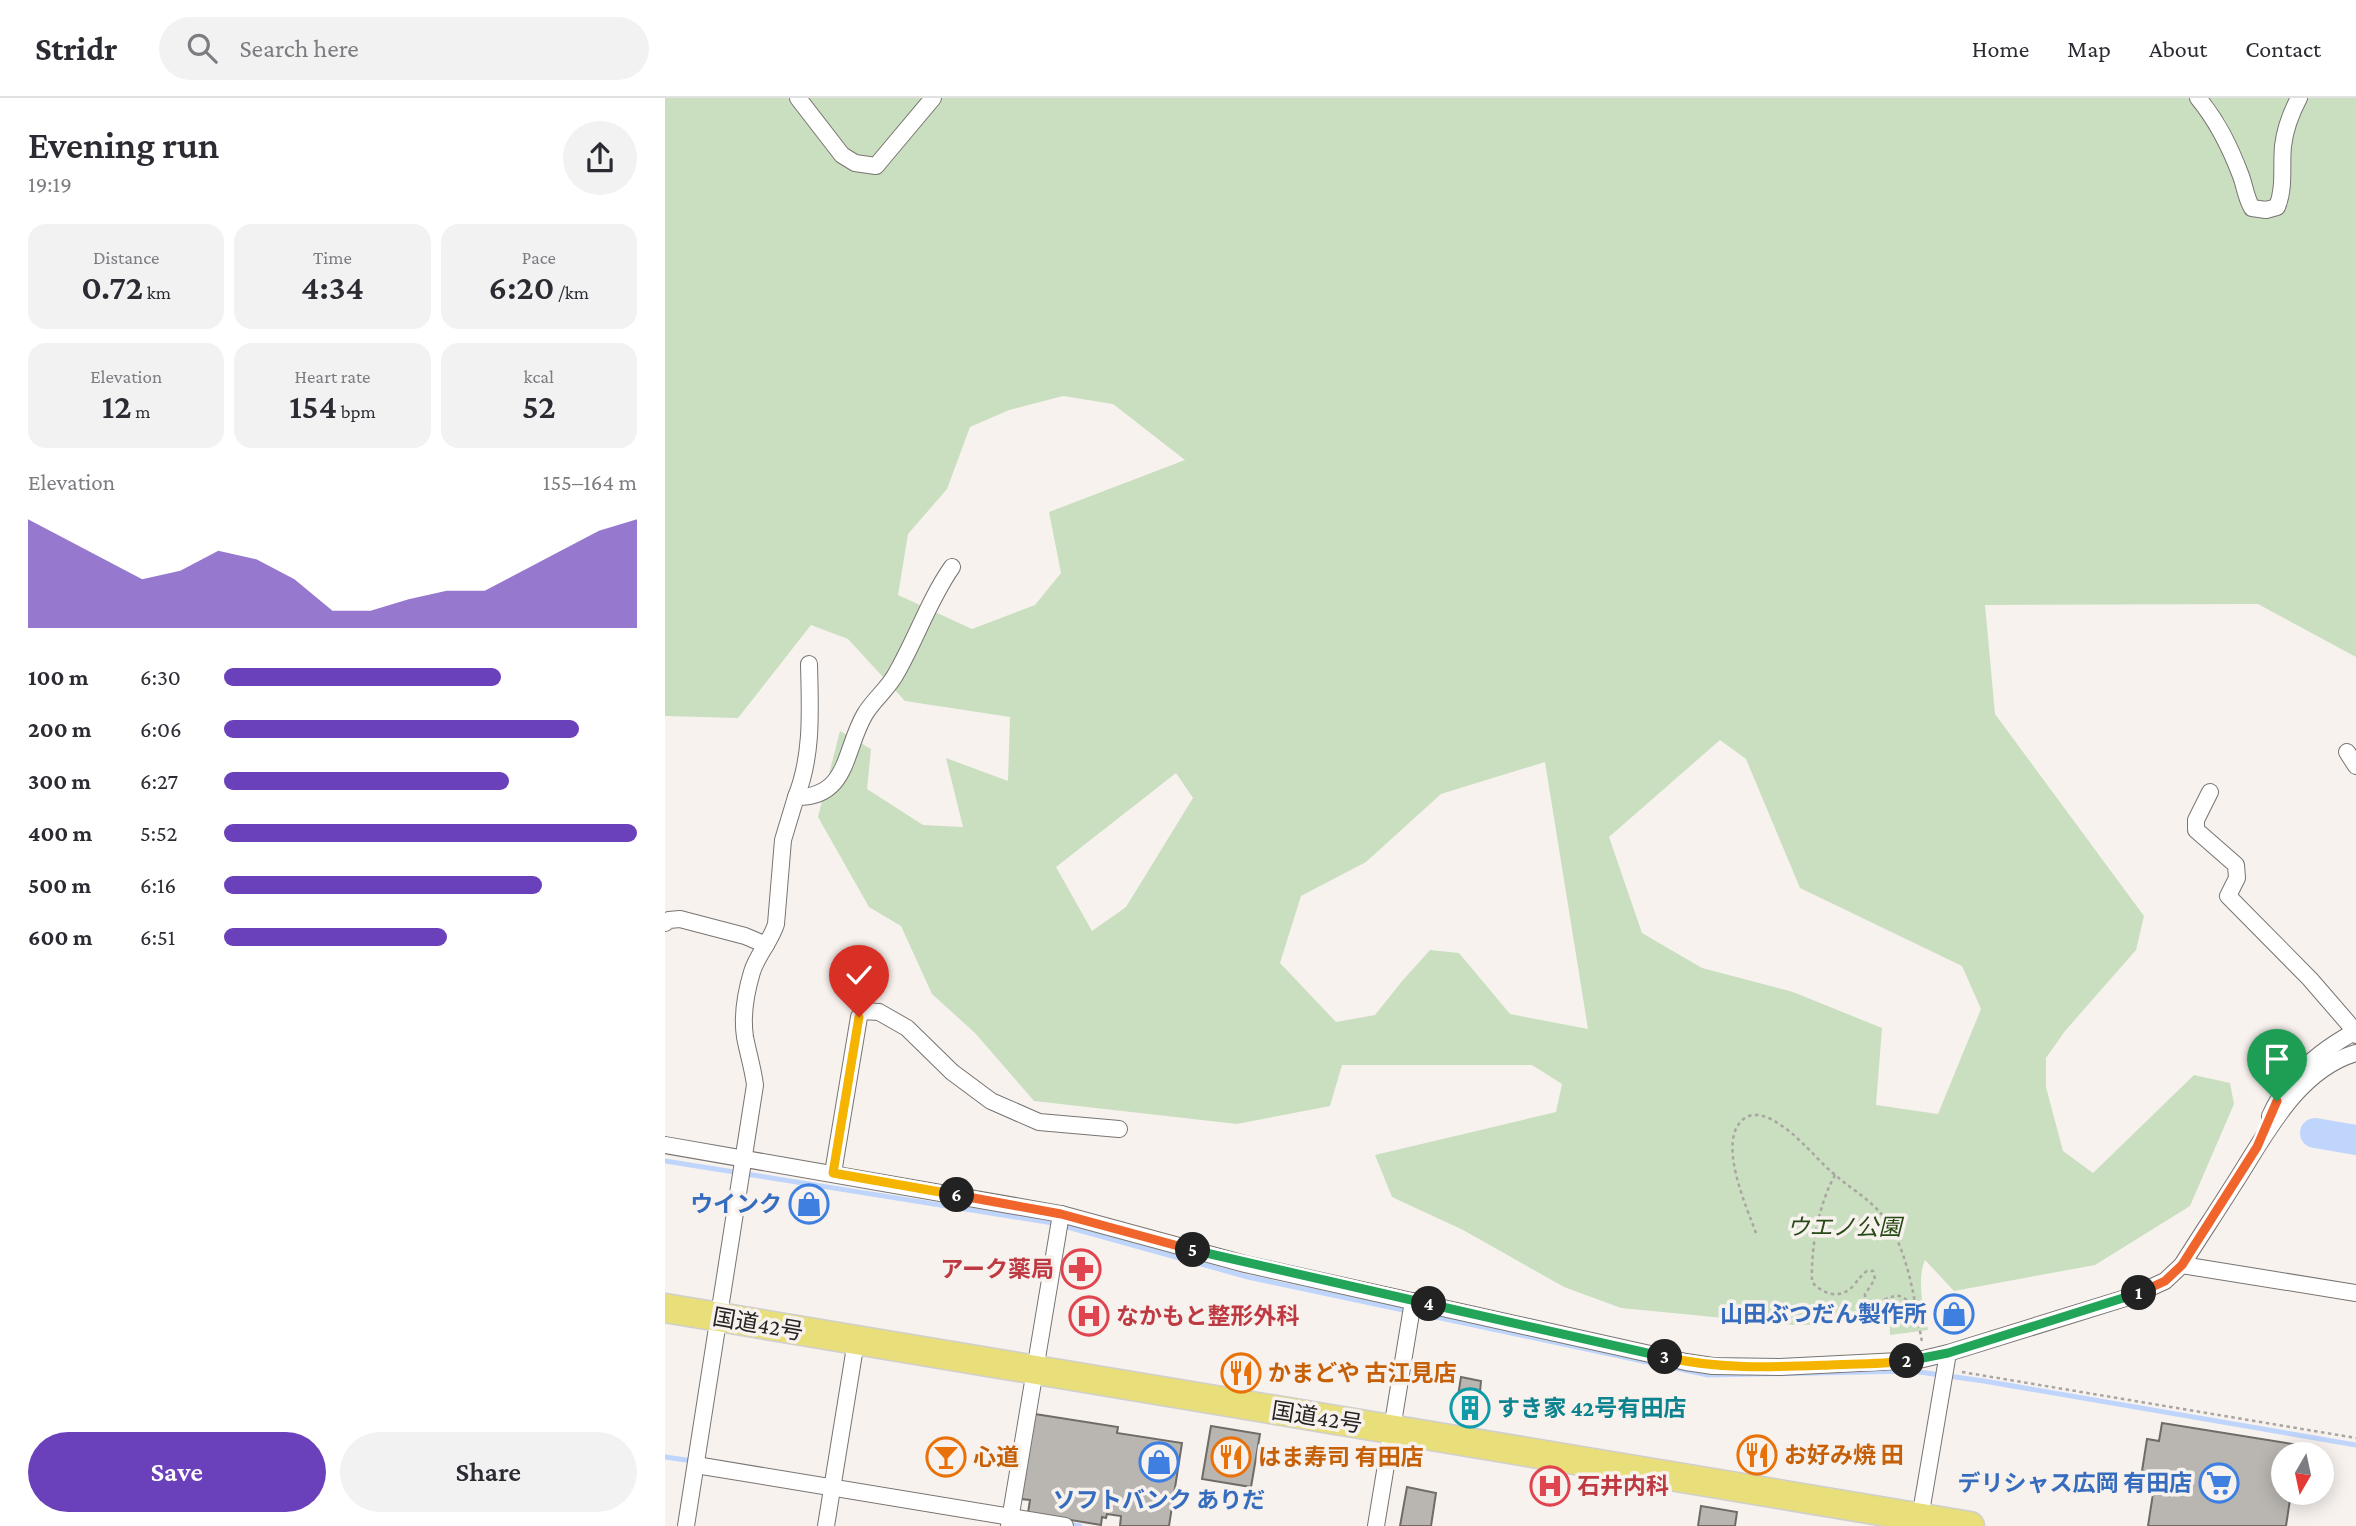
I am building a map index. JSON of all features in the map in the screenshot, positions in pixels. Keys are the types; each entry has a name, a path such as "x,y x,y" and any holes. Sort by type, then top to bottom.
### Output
{"highway":[{"name":"国道42号","path":"665,1308 1393,1430 1919,1522 1970,1526"}],"street":[{"path":"798,98 842,155 855,163 876,166 933,98"},
{"path":"2198,98 2215,119 2242,179 2247,200 2252,208 2266,210 2277,207 2282,196 2283,145 2290,114 2299,98"},
{"path":"796,797 810,797 824,792 837,779 851,753 859,725 866,712 887,689 897,673 936,590 952,567"},
{"path":"686,1526 755,1085 751,1056 745,1038 744,1016 752,971 776,924 783,840 805,775 809,754 809,664"},
{"path":"2347,752 2356,766"},
{"path":"2210,792 2196,820 2196,830 2237,865 2237,878 2228,896 2310,979 2356,1032 2317,1056 2289,1082 2273,1108 2257,1147"},
{"path":"665,923 680,919 745,936 766,945"},
{"path":"833,1173 859,1017 863,1011 879,1012 907,1028 952,1072 991,1101 1039,1122 1119,1129"},
{"path":"665,1145 1061,1214 1235,1261 1700,1364 1780,1367 1901,1362 1927,1358 1947,1361 2133,1296 2165,1281 2182,1265 2257,1147 2302,1087 2337,1061 2356,1053"},
{"path":"1010,1521 1061,1214"},
{"path":"2182,1265 2356,1293"},
{"path":"1377,1526 1413,1301"},
{"path":"826,1526 856,1341"},
{"path":"1919,1522 1947,1361"},
{"path":"696,1465 832,1487 1010,1521 1065,1526"}],"path":[{"path":"1756,1233 1734,1165 1734,1134 1741,1121 1751,1115 1762,1115 1801,1140 1835,1175 1874,1205 1886,1221 1907,1266 1927,1358"},
{"path":"1835,1175 1826,1192 1819,1216 1812,1282 1821,1291 1840,1294 1848,1291 1867,1271 1873,1271 1875,1279 1865,1294 1865,1302 1875,1302 1898,1294 1905,1297 1917,1317"},
{"path":"1947,1361 2356,1438"}],"green space":[{"name":"ウエノ公園","path":"665,98 2356,98 2356,657 2258,604 1985,605 1995,714 2144,916 2136,950 2065,1031 2046,1058 2046,1087 2063,1151 2093,1173 2194,1075 2230,1083 2234,1104 2190,1206 2095,1265 1954,1291 1925,1260 1921,1286 1928,1330 1890,1335 1889,1303 1853,1315 1842,1315 1836,1325 1794,1325 1621,1308 1564,1287 1463,1230 1392,1197 1375,1155 1556,1112 1562,1084 1532,1065 1342,1065 1330,1106 1237,1124 1034,1101 975,1033 932,994 901,926 869,907 818,817 840,731 871,749 867,789 923,825 963,827 946,758 1008,781 1010,717 905,701 848,639 811,625 738,718 665,716","holes":["1063,396 1113,404 1185,460 1049,512 1061,573 1035,605 972,629 898,595 908,534 947,489 970,427 1009,410","1720,740 1746,759 1800,888 1962,966 1981,1009 1938,1114 1876,1105 1882,1028 1793,992 1702,968 1642,933 1609,837","1545,762 1588,1029 1510,1014 1459,953 1430,950 1375,1015 1336,1022 1280,963 1301,896 1366,862 1441,794","1176,773 1193,798 1126,907 1092,931 1056,867"]}],"building":[{"name":"すき家 42号有田店","path":"1461,1377 1481,1381 1479,1421 1458,1418"},
{"path":"1035,1414 1118,1427 1117,1433 1182,1443 1169,1526 1120,1526 1121,1516 1107,1514 1106,1518 1102,1517 1101,1525 1028,1513 1030,1500 1021,1499"},
{"name":"デリシャス広岡 有田店","path":"2162,1423 2280,1442 2271,1442 2271,1505 2289,1505 2286,1526 2148,1526 2156,1474 2142,1471 2147,1439 2159,1441"},
{"name":"はま寿司 有田店","path":"1211,1426 1260,1434 1251,1487 1202,1479"},
{"path":"1407,1487 1436,1493 1431,1526 1400,1526"},
{"path":"1701,1506 1737,1512 1735,1526 1698,1526"}],"waterway":[{"path":"2315,1133 2356,1140"},
{"path":"665,1161 1053,1223 1248,1277 1708,1375 1912,1371 2356,1445"},
{"path":"665,1457 693,1461"},
{"path":"1069,1524 1080,1526"}],"place":[{"name":"ウインク","path":"809,1204"},
{"name":"アーク薬局","path":"1081,1269"},
{"name":"山田ぶつだん製作所","path":"1954,1314"},
{"name":"なかもと整形外科","path":"1089,1316"},
{"name":"かまどや 古江見店","path":"1241,1373"},
{"name":"すき家 42号有田店","path":"1470,1408"},
{"name":"お好み焼 田","path":"1757,1455"},
{"name":"心道","path":"946,1457"},
{"name":"はま寿司 有田店","path":"1231,1457"},
{"name":"ソフトバンク ありだ","path":"1159,1462"},
{"name":"デリシャス広岡 有田店","path":"2219,1483"},
{"name":"石井内科","path":"1550,1486"}],"route":[{"path":"859,1017 833,1173 1061,1214 1245,1264 1713,1366 1780,1367 1919,1360 2156,1287 2182,1265 2257,1147 2277,1101"}]}
